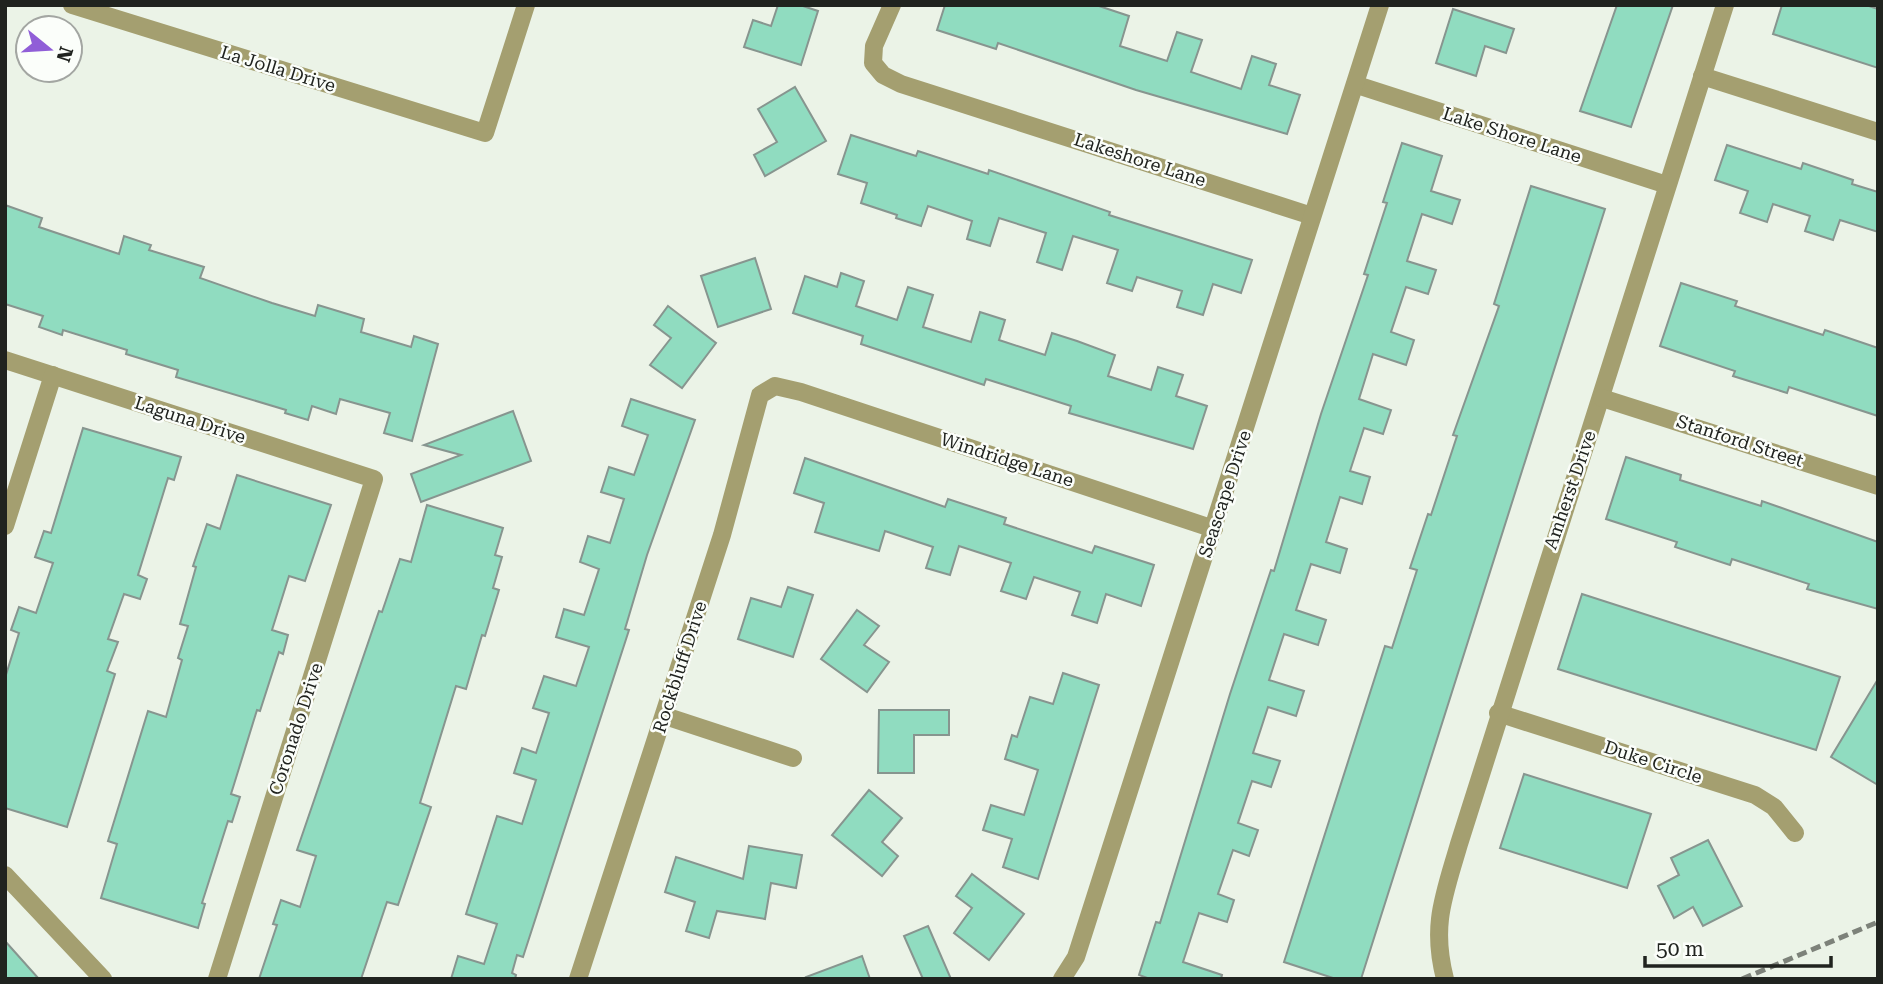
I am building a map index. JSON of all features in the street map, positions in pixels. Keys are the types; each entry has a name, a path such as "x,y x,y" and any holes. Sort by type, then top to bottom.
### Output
{"street":[{"name":"La Jolla Drive","path":"72,5 485,133 526,5"},
{"name":"Lakeshore Lane","path":"892,5 874,46 873,63 883,75 901,84 1312,216"},
{"name":"Seascape Drive","path":"1062,979 1076,957 1381,5"},
{"name":"Amherst Drive","path":"1445,979 1437,948 1438,914 1498,713 1602,397 1725,5"},
{"path":"1702,76 1878,132"},
{"name":"Lake Shore Lane","path":"1357,85 1667,185"},
{"name":"Laguna Drive","path":"5,360 374,479"},
{"path":"5,526 53,375"},
{"name":"Rockbluff Drive","path":"578,979 665,716 742,467 760,395 775,386 801,392"},
{"name":"Windridge Lane","path":"801,392 1214,529"},
{"name":"Stanford Street","path":"1602,397 1878,486"},
{"name":"Coronado Drive","path":"217,979 374,479"},
{"name":"Duke Circle","path":"1498,713 1755,795 1774,807 1795,833"},
{"path":"665,716 793,758"},
{"path":"5,876 103,979"}],"building":[{"path":"778,5 800,5 818,11 801,65 744,47 753,20 771,26"},
{"path":"945,5 1096,5 1129,16 1120,46 1167,61 1177,32 1202,40 1191,72 1241,89 1252,56 1276,64 1269,85 1300,95 1287,134 1136,90 998,43 996,49 937,30"},
{"path":"1617,5 1673,5 1631,127 1580,111"},
{"path":"1782,5 1866,5 1878,9 1878,68 1773,34"},
{"path":"1453,9 1514,29 1506,53 1485,46 1476,76 1436,63"},
{"path":"795,87 826,141 765,176 754,155 777,142 758,109"},
{"path":"851,135 916,156 918,151 988,174 989,170 1110,212 1109,215 1252,260 1241,293 1213,284 1203,315 1177,307 1182,291 1137,277 1132,291 1107,283 1118,250 1073,236 1062,270 1037,262 1046,233 999,218 990,246 967,239 972,221 928,206 921,226 896,218 897,215 861,203 867,183 838,174"},
{"path":"1402,143 1442,156 1431,191 1460,200 1452,224 1422,214 1407,261 1436,270 1428,294 1406,287 1391,332 1414,340 1406,365 1373,354 1359,399 1391,410 1383,434 1364,428 1350,471 1370,477 1362,504 1340,497 1326,542 1347,549 1340,573 1311,564 1296,610 1326,620 1318,645 1284,634 1269,680 1304,691 1296,716 1268,707 1253,753 1280,761 1271,787 1252,781 1238,823 1258,830 1249,856 1233,850 1218,894 1234,900 1227,922 1199,913 1183,962 1222,975 1221,979 1150,979 1139,975 1156,922 1160,923 1230,694 1271,570 1274,571 1321,414 1368,275 1364,274 1387,203 1383,202"},
{"path":"1727,145 1801,169 1803,163 1853,180 1852,184 1878,192 1878,232 1840,220 1833,240 1805,231 1810,216 1773,204 1767,222 1740,213 1748,191 1715,180"},
{"path":"1531,186 1605,209 1361,979 1336,979 1284,962 1385,646 1392,648 1417,570 1410,568 1428,514 1431,515 1457,436 1453,435 1499,306 1494,304"},
{"path":"5,205 42,218 39,227 119,254 124,236 151,245 149,250 204,267 200,278 272,303 315,316 318,305 364,319 361,332 411,347 414,336 438,344 412,441 384,433 390,413 340,399 336,414 312,406 308,420 285,413 286,410 176,377 178,370 126,354 127,350 63,330 62,335 39,327 43,316 5,304"},
{"path":"755,258 771,309 718,327 701,276"},
{"path":"841,273 864,281 856,306 897,320 908,287 933,295 923,327 971,342 980,312 1005,320 999,340 1045,355 1052,333 1077,341 1115,355 1108,376 1151,390 1158,367 1183,375 1176,396 1207,406 1193,449 1069,413 1071,406 986,379 984,385 861,344 863,336 793,313 805,276 837,287"},
{"path":"1681,283 1737,301 1735,306 1823,335 1825,330 1878,348 1878,416 1789,387 1787,393 1733,376 1735,371 1660,346"},
{"path":"668,306 716,343 682,388 650,365 671,338 654,325"},
{"path":"631,399 695,420 647,555 625,629 629,630 523,957 517,955 512,973 516,975 515,979 451,979 458,956 484,964 497,924 466,914 497,816 522,824 536,780 514,773 522,748 536,753 549,713 533,708 544,676 576,686 589,647 556,637 564,609 584,615 599,569 580,562 588,536 610,543 624,499 601,492 609,467 634,475 648,435 622,426"},
{"path":"513,411 531,461 421,502 411,474 461,455 424,445"},
{"path":"83,428 181,457 174,480 168,478 138,575 147,579 140,599 124,594 108,639 118,642 107,671 115,674 67,827 5,808 5,678 19,633 11,630 19,607 36,613 53,563 35,557 44,531 51,533"},
{"path":"1626,457 1681,475 1680,480 1761,506 1762,501 1878,542 1878,609 1807,589 1809,584 1732,559 1730,565 1675,547 1677,542 1606,519"},
{"path":"805,458 945,507 948,499 1006,518 1004,524 1092,553 1095,546 1154,565 1141,606 1106,594 1097,623 1072,615 1080,592 1034,577 1026,599 1001,591 1011,563 959,546 950,575 926,568 933,547 885,531 879,551 815,532 824,503 794,493"},
{"path":"237,475 331,505 305,581 289,576 272,630 288,635 283,654 279,652 260,711 257,710 231,794 240,797 232,822 228,821 202,903 205,904 198,928 101,898 117,844 108,841 148,711 166,717 182,660 178,658 188,626 180,624 196,567 193,566 207,524 220,529"},
{"path":"427,505 503,528 495,555 502,557 493,588 499,590 485,636 482,635 466,689 456,686 420,803 431,807 398,905 387,902 361,979 259,979 277,925 273,924 281,900 300,907 316,856 297,850 379,611 382,612 400,559 411,562"},
{"path":"788,587 813,595 793,657 738,639 751,598 781,607"},
{"path":"1582,594 1840,677 1816,750 1558,669"},
{"path":"857,610 879,626 864,645 889,662 867,692 821,659"},
{"path":"1063,673 1099,685 1038,879 1003,867 1012,839 983,830 991,805 1024,815 1038,770 1005,759 1012,735 1017,737 1030,697 1053,704"},
{"path":"1878,679 1878,785 1831,757"},
{"path":"879,710 949,710 949,735 914,735 914,773 878,773"},
{"path":"1524,774 1651,814 1627,888 1500,848"},
{"path":"869,790 902,818 882,842 898,856 882,876 832,835"},
{"path":"1708,840 1742,906 1703,926 1693,907 1674,918 1658,886 1679,875 1671,858"},
{"path":"749,846 802,855 796,888 771,883 765,919 717,911 709,938 686,931 695,902 665,892 676,857 743,879"},
{"path":"972,874 1024,914 989,960 954,933 972,908 956,896"},
{"path":"928,926 951,979 923,979 904,936"},
{"path":"5,941 39,979 5,979"},
{"path":"862,956 870,979 806,977"}],"railway":[{"path":"1742,979 1878,922"}]}
